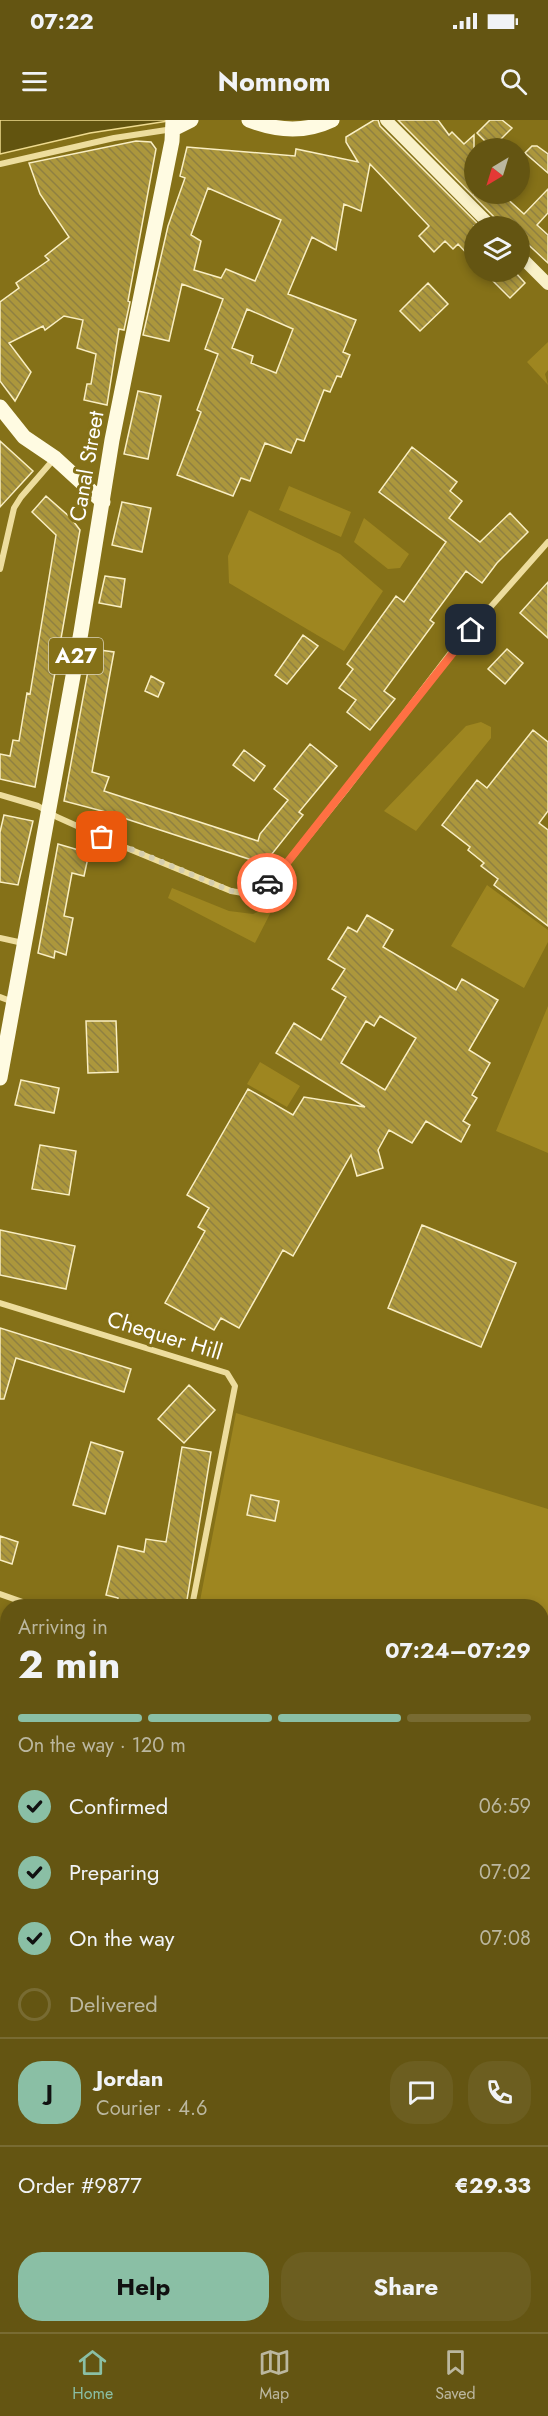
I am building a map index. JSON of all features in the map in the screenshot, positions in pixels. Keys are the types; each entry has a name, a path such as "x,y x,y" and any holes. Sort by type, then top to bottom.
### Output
{"main road":[{"path":"253,122 281,129 305,129 332,120"},
{"path":"386,120 481,216"},
{"name":"Canal Street","path":"48,811 112,440 179,123"},
{"path":"530,266 548,284"},
{"path":"0,407 24,436 55,458 103,502"},
{"name":"A27","path":"0,1078 7,1000 24,944 48,811"}],"street":[{"path":"0,164 179,123"},
{"path":"0,569 10,516 21,497 55,458"},
{"path":"0,795 38,806 57,817 231,891 249,894 275,878 349,786 455,647 548,542"},
{"path":"0,938 24,944"},
{"name":"Chequer Hill","path":"0,1303 178,1356 227,1373 236,1386 193,1599"},
{"path":"0,1594 14,1599"}],"shaded area":[{"path":"0,120 175,120 90,133 0,154"},
{"path":"548,342 548,370 545,374 548,385 527,362"},
{"path":"289,486 351,512 341,537 279,510"},
{"path":"249,510 340,554 383,591 344,651 229,583 228,556"},
{"path":"364,518 409,554 400,568 388,569 354,542"},
{"path":"481,722 491,727 491,738 416,831 384,811 466,726"},
{"path":"487,885 548,930 548,942 524,988 451,946"},
{"path":"172,888 229,911 253,914 275,904 255,943 168,898"},
{"path":"548,1006 548,1153 496,1131"},
{"path":"260,1062 300,1086 287,1107 247,1084"},
{"path":"236,1413 548,1509 548,1599 200,1599"}],"building":[{"path":"374,120 378,120 380,126 470,216 464,216 464,250 458,244 453,249 445,241 434,252 419,236 429,226 370,164 361,211 344,204 336,250 312,237 288,294 356,320 343,352 350,355 341,377 337,376 330,392 324,390 304,441 297,439 291,453 265,443 250,481 241,478 233,496 177,475 201,412 197,410 218,354 205,349 223,299 182,284 169,341 143,335 168,226 185,178 180,176 187,147 295,156 296,149 358,162 346,142 346,137","holes":["208,188 281,220 255,281 226,269 221,278 194,270 201,241 191,235","247,309 293,329 276,373 251,363 253,356 232,348"]},
{"path":"398,120 438,120 449,135 452,132 464,144 464,187"},
{"path":"490,120 502,120 512,128 502,138 482,138 477,133"},
{"path":"136,141 151,142 156,149 128,301 130,302 124,330 119,329 107,405 84,400 87,384 91,384 96,354 77,348 83,320 64,316 45,330 43,326 9,343 31,372 15,401 0,381 0,302 19,288 16,283 49,260 45,256 69,237 40,194 29,163"},
{"path":"537,146 548,154 548,173 530,157 530,148"},
{"path":"548,189 548,213 537,225 548,235 548,263 530,246 530,216 493,216 481,204 513,204 524,214"},
{"path":"494,282 524,282 510,298"},
{"path":"428,283 448,304 420,331 400,311"},
{"path":"138,391 161,396 148,459 124,454"},
{"path":"0,441 33,471 0,507"},
{"path":"412,447 457,482 450,491 462,501 449,518 480,542 510,513 528,532 497,563 482,583 466,571 430,620 434,623 384,691 395,699 370,730 347,712 356,700 339,688 353,669 347,664 396,596 404,602 446,542 379,492"},
{"path":"46,496 71,518 80,530 35,787 0,779 0,754 10,756 13,740 19,741 27,693 30,694 56,535 32,512"},
{"path":"122,502 151,508 142,552 112,545"},
{"path":"105,576 125,579 121,607 99,603"},
{"path":"548,582 548,638 520,613"},
{"path":"303,635 318,646 287,684 275,675"},
{"path":"92,649 114,652 92,772 109,777 104,791 258,841 260,834 288,800 274,789 310,744 337,766 299,812 303,815 264,864 102,811 64,801"},
{"path":"507,649 523,663 505,684 488,669"},
{"path":"151,676 164,683 158,697 145,691"},
{"path":"533,730 548,742 548,811 539,823 548,830 548,926 494,885 498,879 481,866 484,863 468,850 470,847 442,825 477,780 487,788"},
{"path":"244,750 265,766 254,781 233,765"},
{"path":"4,815 33,821 18,885 0,882 0,832"},
{"path":"58,844 89,853 84,876 72,873 64,916 73,918 66,955 55,951 54,958 38,953"},
{"path":"367,915 393,930 383,947 456,990 462,979 498,1000 469,1050 490,1063 472,1095 477,1098 463,1121 470,1125 461,1142 426,1121 412,1143 389,1130 378,1150 383,1168 357,1176 351,1155 293,1256 283,1250 239,1328 221,1318 214,1330 165,1303 205,1231 198,1227 209,1208 187,1195 248,1089 293,1115 304,1097 365,1107 276,1053 294,1023 321,1040 346,997 332,989 345,969 328,959 348,927 357,932","holes":["380,1016 416,1038 385,1090 341,1063 366,1021 374,1026"]},
{"path":"86,1021 116,1021 118,1072 88,1073"},
{"path":"21,1080 59,1088 54,1113 15,1105"},
{"path":"40,1145 76,1151 69,1195 32,1189"},
{"path":"422,1225 516,1263 481,1347 388,1308"},
{"path":"0,1230 75,1246 66,1289 0,1275"},
{"path":"0,1328 131,1369 124,1392 16,1358 4,1399 0,1399"},
{"path":"189,1385 215,1410 184,1443 158,1419"},
{"path":"91,1442 123,1452 105,1514 73,1505"},
{"path":"182,1447 211,1452 187,1599 118,1599 106,1595 118,1546 144,1552 146,1539 166,1542"},
{"path":"251,1495 279,1501 275,1521 247,1515"},
{"path":"0,1536 18,1542 12,1564 0,1560"}],"way so far":[{"path":"102,837 231,891 249,894 267,883"}],"route":[{"path":"267,883 275,878 324,818 455,647 471,630"}]}
